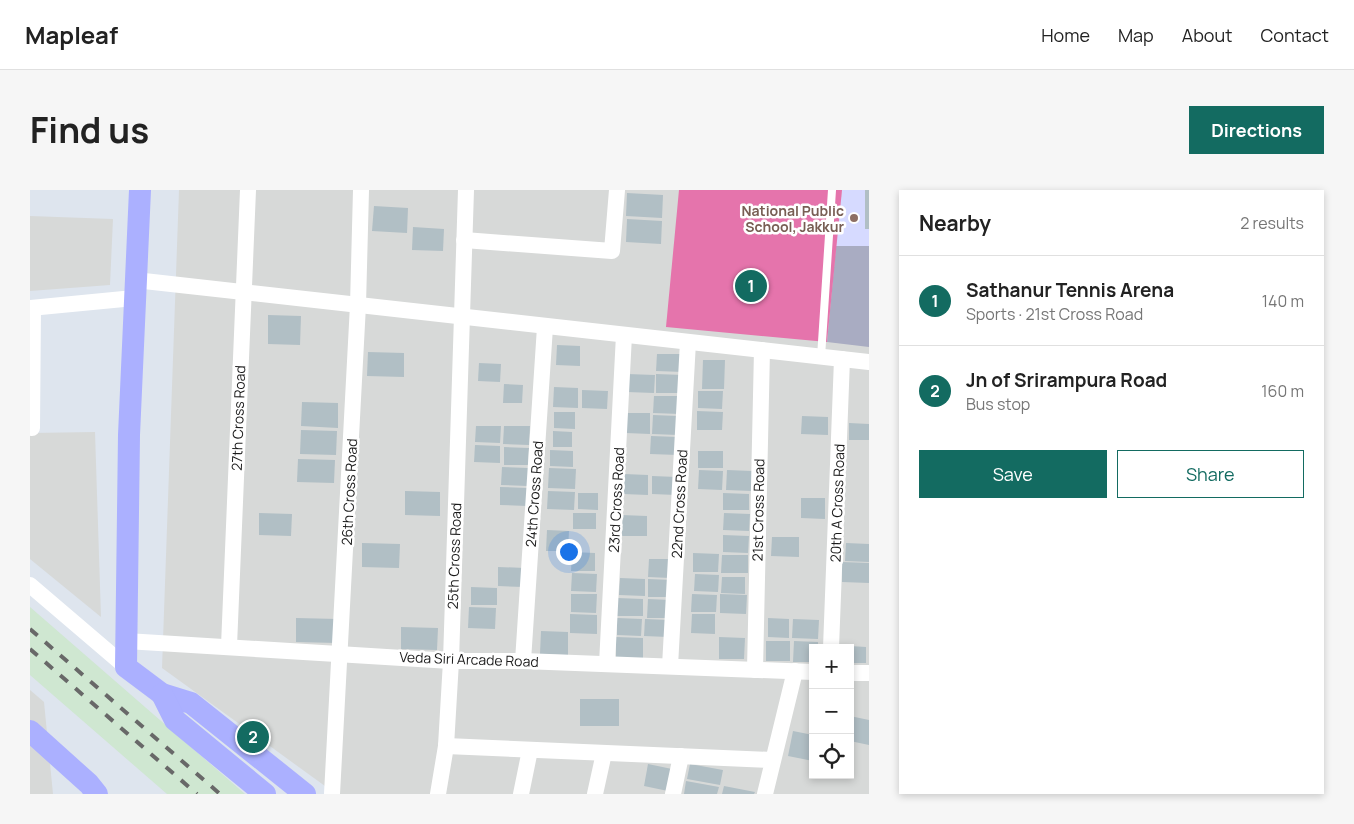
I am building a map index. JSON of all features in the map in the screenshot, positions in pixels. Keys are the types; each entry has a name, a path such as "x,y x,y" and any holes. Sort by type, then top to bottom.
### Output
{"street":[{"path":"126,667 129,445 140,190"},
{"name":"27th Cross Road","path":"229,646 248,190"},
{"name":"26th Cross Road","path":"332,794 341,653 358,305 361,190"},
{"name":"25th Cross Road","path":"438,794 446,746 451,661 466,190"},
{"path":"464,240 612,251 617,190"},
{"path":"32,428 32,308 135,289 243,292 462,318 869,362"},
{"name":"24th Cross Road","path":"523,661 545,327"},
{"name":"23rd Cross Road","path":"607,664 624,335"},
{"name":"22nd Cross Road","path":"670,666 688,342"},
{"name":"21st Cross Road","path":"755,670 762,350"},
{"name":"20th A Cross Road","path":"831,644 842,359"},
{"path":"30,585 126,667 162,694 191,703 305,794"},
{"name":"Veda Siri Arcade Road","path":"126,640 451,661 523,661 809,672"},
{"path":"765,794 795,671"},
{"path":"854,673 869,673"},
{"path":"162,694 175,720 265,794"},
{"path":"30,731 89,784 97,794"},
{"path":"446,746 772,760"},
{"path":"521,794 530,750"},
{"path":"595,794 604,753"},
{"path":"673,794 681,756"}],"lane":[{"path":"821,357 832,190"}],"shaded area":[{"path":"179,190 869,190 869,794 336,794 162,668"},
{"path":"679,190 842,190 827,342 666,327"},
{"name":"National Public School, Jakkur","path":"842,190 869,190 869,246 836,246"},
{"path":"30,216 113,219 110,285 30,291"},
{"path":"836,246 869,246 869,347 827,342"},
{"path":"95,432 101,617 30,559 30,433"},
{"path":"30,607 245,794 167,794 30,675"},
{"path":"30,690 44,702 53,794 30,794"}],"building":[{"path":"865,190 869,190 869,229 865,229"},
{"path":"627,193 663,195 662,218 626,216"},
{"path":"374,206 408,208 407,233 372,231"},
{"path":"627,219 662,221 661,244 626,242"},
{"path":"413,227 444,229 443,251 412,250"},
{"path":"268,315 301,316 300,345 268,344"},
{"path":"557,345 580,346 580,366 556,365"},
{"path":"368,352 404,353 404,377 367,376"},
{"path":"657,354 684,354 684,372 656,371"},
{"path":"703,360 725,360 724,389 702,389"},
{"path":"479,363 501,364 500,382 478,381"},
{"path":"627,374 655,375 654,393 627,392"},
{"path":"656,374 683,375 682,393 656,393"},
{"path":"504,384 523,385 522,403 503,403"},
{"path":"554,387 578,388 578,408 553,407"},
{"path":"582,390 608,391 607,409 582,408"},
{"path":"698,391 723,391 722,409 698,408"},
{"path":"654,396 681,396 680,414 653,413"},
{"path":"302,402 338,403 338,428 301,426"},
{"path":"697,411 723,412 722,430 697,430"},
{"path":"554,412 575,412 575,429 554,428"},
{"path":"627,413 650,413 650,434 626,433"},
{"path":"653,415 678,416 678,435 652,434"},
{"path":"802,416 828,417 828,435 801,434"},
{"path":"849,423 869,424 869,440 849,440"},
{"path":"476,426 501,426 500,443 475,442"},
{"path":"504,426 530,426 529,445 503,444"},
{"path":"301,430 337,431 336,455 300,454"},
{"path":"553,431 572,432 572,447 553,447"},
{"path":"651,436 678,437 678,455 650,454"},
{"path":"475,445 500,446 500,463 474,462"},
{"path":"504,447 529,448 528,465 504,465"},
{"path":"550,450 573,451 573,467 550,466"},
{"path":"698,451 723,451 723,468 698,468"},
{"path":"298,459 335,460 334,483 297,482"},
{"path":"502,467 528,468 528,486 501,485"},
{"path":"549,468 576,469 575,489 548,488"},
{"path":"699,470 723,471 722,490 698,489"},
{"path":"727,470 752,471 752,491 726,490"},
{"path":"624,474 648,475 648,495 623,494"},
{"path":"652,476 677,477 676,495 652,494"},
{"path":"500,487 527,488 527,506 500,505"},
{"path":"405,491 440,492 440,516 405,515"},
{"path":"548,491 575,492 574,510 547,509"},
{"path":"578,493 598,493 598,510 578,509"},
{"path":"723,493 749,494 749,510 723,510"},
{"path":"801,498 825,498 825,519 801,518"},
{"path":"259,513 292,514 291,536 259,535"},
{"path":"573,513 596,513 596,529 573,529"},
{"path":"724,513 750,514 749,531 723,530"},
{"path":"621,515 647,516 647,536 620,536"},
{"path":"547,530 569,531 568,551 546,551"},
{"path":"723,535 749,536 748,553 723,552"},
{"path":"772,537 799,537 799,557 771,556"},
{"path":"362,543 400,544 399,568 362,567"},
{"path":"846,543 869,544 869,562 845,561"},
{"path":"572,552 595,553 595,571 571,571"},
{"path":"693,553 719,554 718,572 693,572"},
{"path":"722,555 748,555 748,573 721,573"},
{"path":"649,559 671,559 670,578 648,577"},
{"path":"842,562 869,563 869,583 842,582"},
{"path":"498,567 525,568 524,587 498,586"},
{"path":"572,573 597,574 596,592 571,591"},
{"path":"695,574 719,575 718,592 694,591"},
{"path":"722,577 745,577 745,594 721,593"},
{"path":"620,578 645,579 645,596 619,595"},
{"path":"648,579 672,580 672,597 648,597"},
{"path":"471,587 497,588 497,605 471,605"},
{"path":"571,594 597,594 596,613 571,612"},
{"path":"692,594 717,595 716,612 691,612"},
{"path":"720,594 747,595 746,614 720,613"},
{"path":"617,598 643,599 643,616 617,616"},
{"path":"648,599 670,600 670,618 647,618"},
{"path":"469,607 496,608 495,629 468,628"},
{"path":"570,614 597,615 597,634 570,633"},
{"path":"692,614 715,614 715,634 691,633"},
{"path":"296,618 338,619 337,643 296,642"},
{"path":"617,618 642,619 641,636 617,635"},
{"path":"768,618 789,619 789,638 768,637"},
{"path":"645,619 668,620 668,637 644,636"},
{"path":"793,619 819,620 818,639 792,638"},
{"path":"401,627 438,628 437,650 401,649"},
{"path":"541,631 568,632 568,655 540,654"},
{"path":"616,637 643,638 643,659 616,659"},
{"path":"719,637 745,638 744,659 719,659"},
{"path":"766,641 790,641 790,661 766,661"},
{"path":"794,641 818,642 818,644 809,644 809,662 793,662"},
{"path":"854,646 866,647 866,663 854,663"},
{"path":"580,699 619,699 619,726 580,726"},
{"path":"854,717 869,720 869,745 854,742"},
{"path":"793,731 809,734 809,760 788,756"},
{"path":"648,764 672,769 668,791 644,786"},
{"path":"690,764 723,770 720,785 687,779"},
{"path":"686,781 719,787 717,794 684,794"},
{"path":"724,786 755,792 754,794 722,794"}],"railway":[{"path":"30,629 220,794"},
{"path":"30,649 197,794"}],"place":[{"name":"National Public School, Jakkur","path":"854,218"},
{"name":"Sathanur Tennis Arena","path":"751,286"},
{"name":"Jn of Srirampura Road","path":"253,737"}]}
